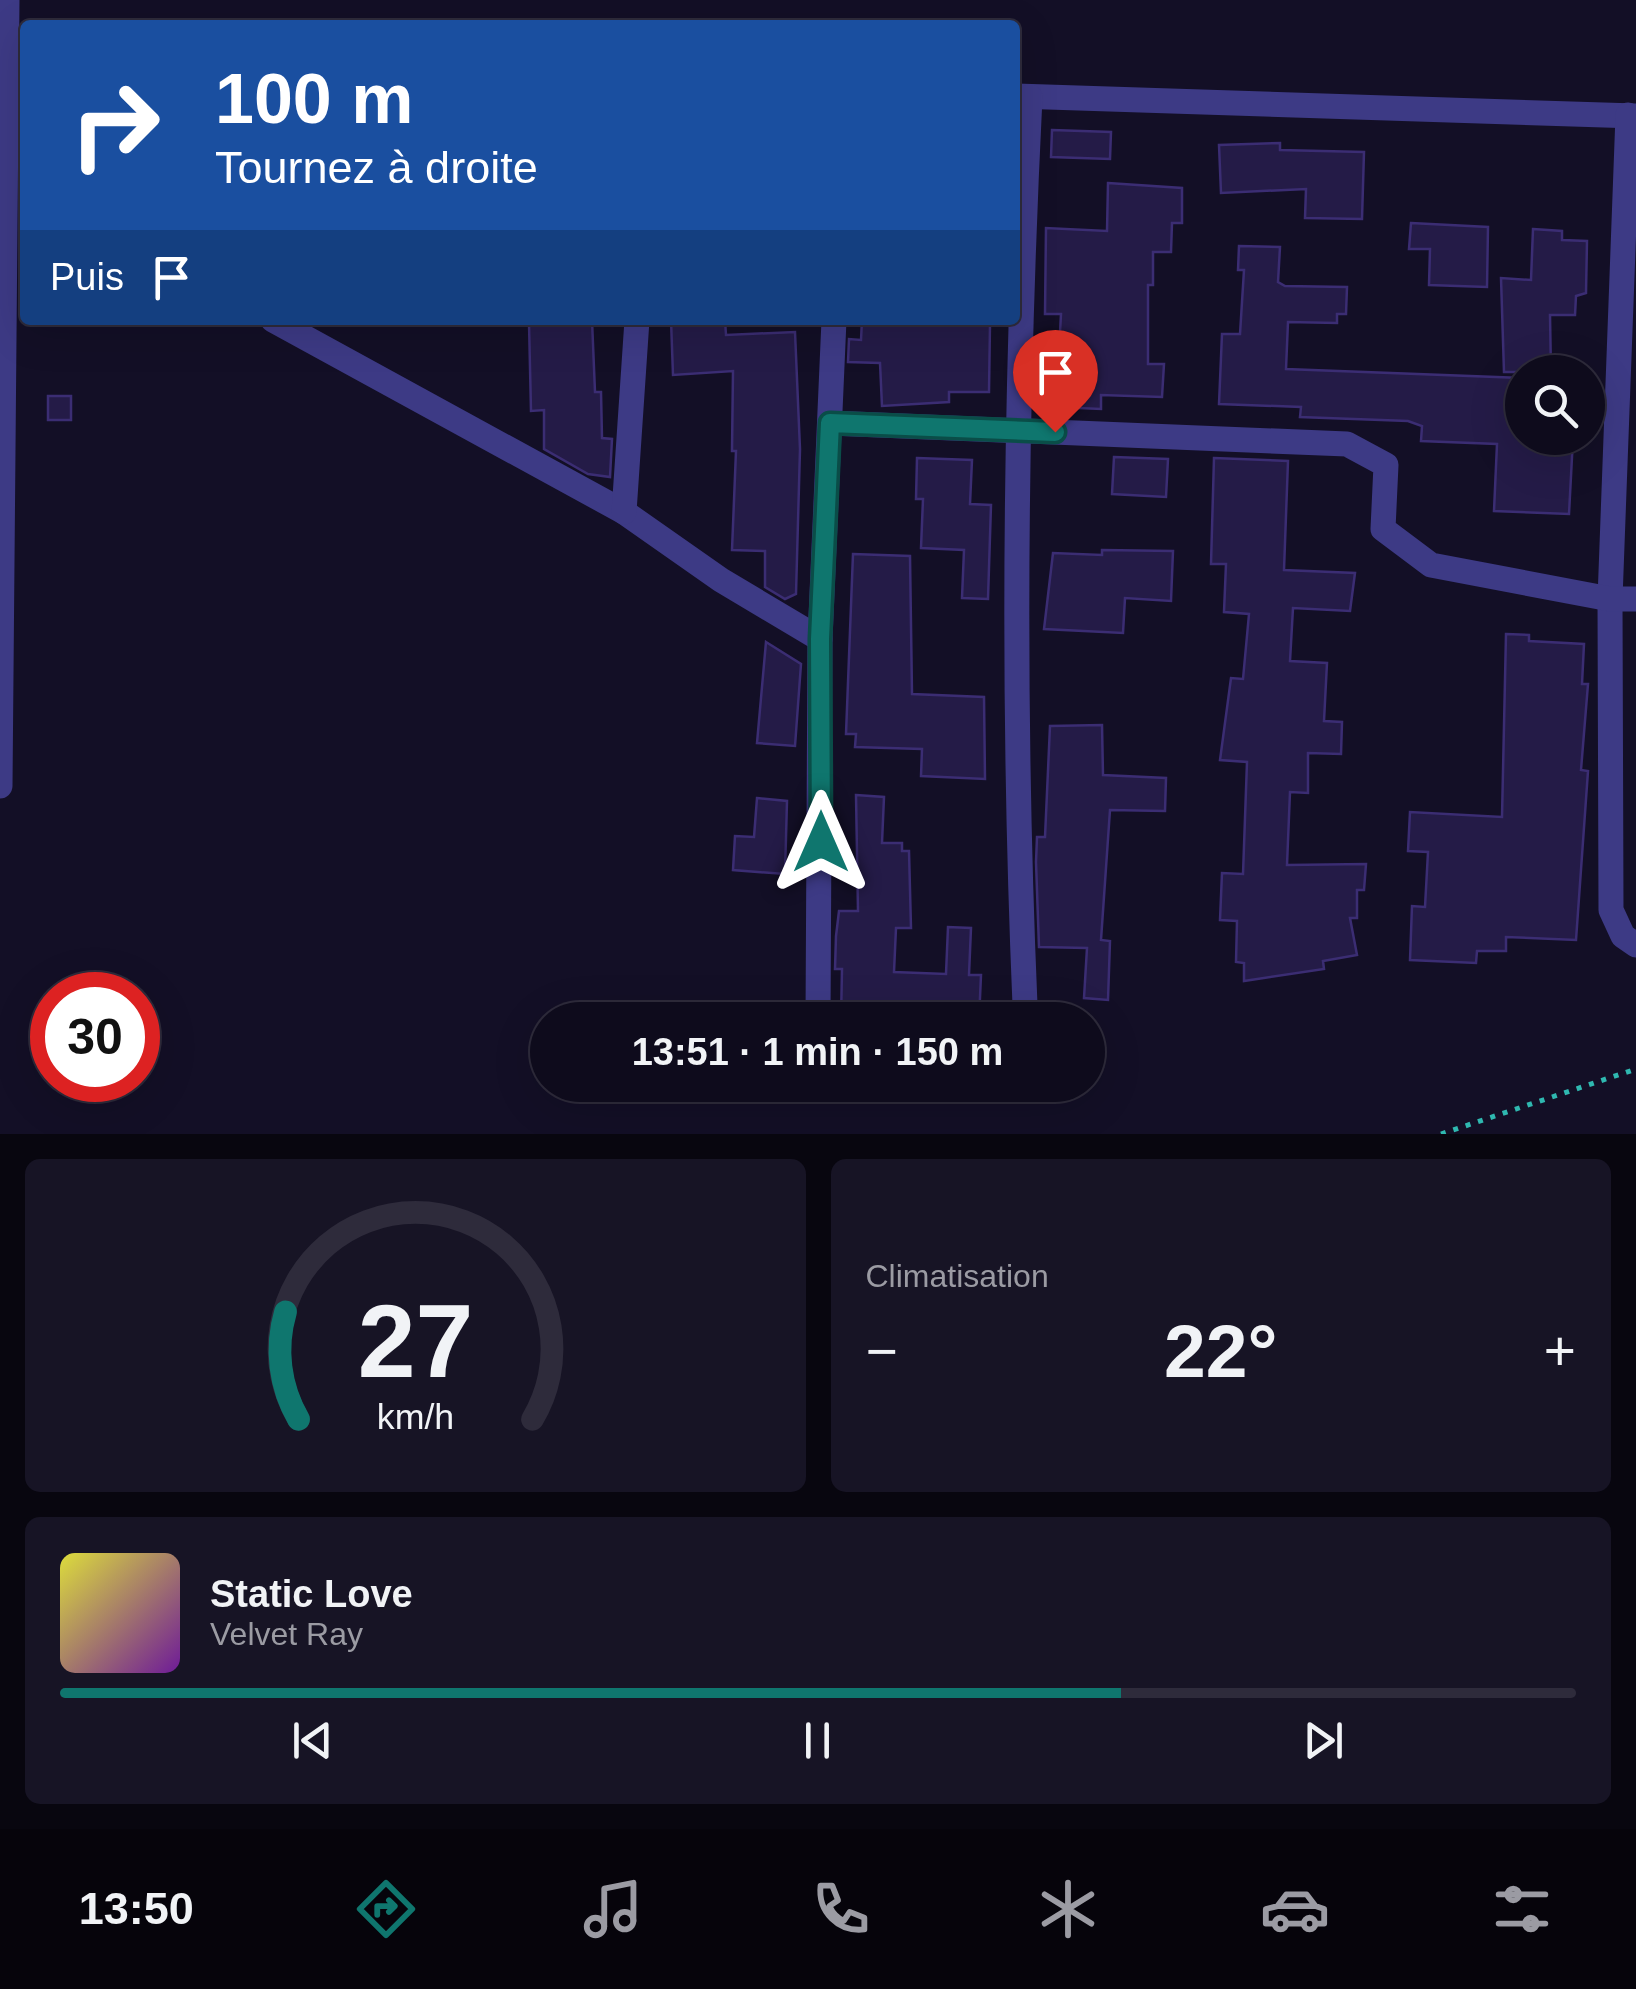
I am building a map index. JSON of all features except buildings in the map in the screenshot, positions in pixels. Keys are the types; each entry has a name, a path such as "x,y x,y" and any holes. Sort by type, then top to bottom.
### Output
{"street":[{"path":"0,786 15,174 7,0"},
{"path":"1025,1002 1015,666 1023,96 1632,116 1623,599 1611,910 1623,936 1636,945"},
{"path":"283,325 624,512 722,580 820,639"},
{"path":"624,512 638,325"},
{"path":"818,1002 820,639 834,325"},
{"path":"830,423 1347,444 1386,465 1383,528 1431,565 1623,599"}],"path":[{"path":"1440,1134 1636,1068"}],"route":[{"path":"821,842 820,639 830,423 1055,432"}]}
